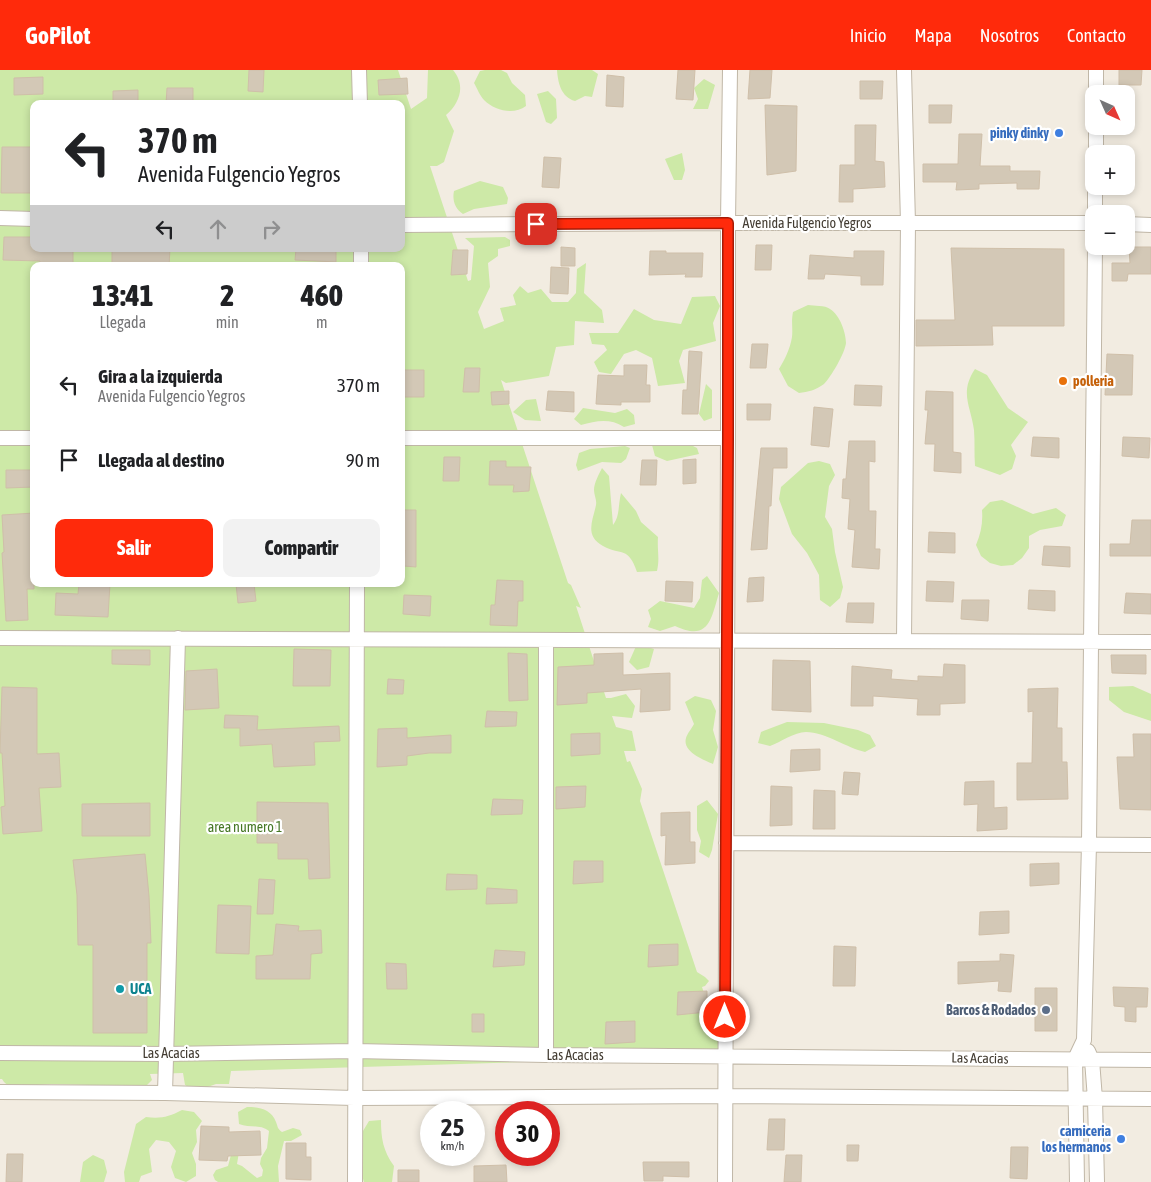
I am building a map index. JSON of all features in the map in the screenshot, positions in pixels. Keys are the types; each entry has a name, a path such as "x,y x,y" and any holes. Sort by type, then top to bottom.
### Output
{"street":[{"path":"359,70 360,100"},
{"path":"725,1182 730,70"},
{"path":"904,70 908,223 904,640"},
{"path":"1096,70 1096,85"},
{"path":"0,218 30,219"},
{"name":"Avenida Fulgencio Yegros","path":"405,225 1085,223"},
{"path":"1135,224 1151,225"},
{"path":"1095,255 1089,844 1084,1040 1092,1060 1097,1182"},
{"path":"0,438 30,438"},
{"path":"405,438 728,438"},
{"path":"355,1182 357,587"},
{"path":"0,638 1151,642"},
{"path":"165,1093 178,638"},
{"path":"546,640 546,1055"},
{"path":"726,843 1151,844"},
{"path":"1077,1182 1075,1059 1084,1040"},
{"name":"Las Acacias","path":"0,1053 166,1054 355,1051 546,1055 1151,1060"},
{"path":"0,1092 165,1093 354,1098 725,1096 1151,1099"}],"green space":[{"name":"area numero 1","path":"0,70 398,70 411,109 427,98 428,70 453,70 459,82 460,94 455,105 446,115 454,131 444,162 437,166 430,166 468,281 471,280 474,246 465,238 505,237 510,240 510,246 498,249 498,256 488,263 490,287 478,312 484,329 504,321 500,308 516,305 513,295 520,286 528,293 541,289 552,302 568,302 576,293 577,269 586,263 584,293 602,310 604,323 575,321 574,345 556,347 549,376 506,383 501,380 568,583 571,585 581,608 576,606 606,698 626,694 635,706 632,718 612,716 616,727 632,731 636,751 624,751 627,762 630,761 642,789 640,801 697,972 709,981 702,987 725,1056 231,1071 229,1084 216,1084 196,1091 185,1085 183,1073 150,1074 152,1080 146,1086 102,1088 89,1085 51,1084 37,1085 14,1091 0,1079"},
{"path":"501,70 507,73 512,83 525,95 526,106 510,111 488,104 474,83 480,71"},
{"path":"557,70 592,70 598,74 592,97 585,96 575,101 566,96 559,84"},
{"path":"704,79 715,85 708,109 693,109 698,99 694,88"},
{"path":"548,91 556,99 557,118 551,124 546,122 537,94"},
{"path":"682,153 685,170 682,180 674,180 665,159"},
{"path":"480,181 503,187 508,198 507,204 474,209 463,214 455,204 453,198 454,191"},
{"path":"715,296 720,306 713,323 716,341 683,350 679,361 685,383 658,386 652,358 636,350 624,354 611,374 599,372 594,362 607,350 604,345 592,344 589,333 618,333 634,309 654,320 681,324 692,297"},
{"path":"808,305 828,308 837,315 845,334 846,343 837,365 824,384 818,388 799,393 788,386 779,369 791,341 793,312"},
{"path":"975,369 987,375 1008,408 1028,422 1011,445 1016,456 1012,469 1000,475 975,466 974,430 967,393 970,378"},
{"path":"706,384 712,390 712,418 704,421 699,414"},
{"path":"536,399 541,421 525,420 513,412 526,400"},
{"path":"583,408 615,413 627,409 634,415 635,424 624,427 613,422 603,421 581,425 574,419"},
{"path":"687,443 697,448 699,454 667,461 655,456 652,445"},
{"path":"625,446 630,448 626,459 621,463 602,462 578,471 576,465 579,453 590,449"},
{"path":"819,461 830,464 835,475 829,486 825,517 832,529 843,587 840,598 830,607 820,600 819,575 807,553 792,534 779,499 781,487 808,463"},
{"path":"602,468 609,476 613,525 618,514 621,493 636,511 641,522 658,537 657,571 637,572 631,558 624,553 603,546 593,537 591,527 596,503 594,487"},
{"path":"1002,500 1033,514 1056,508 1066,515 1062,526 1040,530 1029,536 1029,548 1022,558 1013,565 1001,566 990,563 981,556 976,545 981,528 982,510 990,502"},
{"path":"707,576 719,593 711,619 707,625 695,631 675,626 660,631 648,627 651,619 648,610 660,601 694,608 700,598 702,580"},
{"path":"637,644 654,649 649,667 637,670 629,662"},
{"path":"1133,686 1151,694 1151,721 1124,712 1109,700 1109,687"},
{"path":"695,696 711,700 716,711 713,730 718,747 713,764 695,755 687,747 687,736 694,724 685,702"},
{"path":"787,722 824,723 858,730 870,735 876,746 865,752 828,737 806,732 792,735 770,746 758,743 761,732"},
{"path":"707,800 718,814 709,858 699,852 701,841 697,830 697,806"},
{"path":"247,1107 260,1108 271,1114 282,1132 293,1128 300,1130 302,1135 291,1141 284,1141 278,1166 279,1182 218,1182 215,1180 213,1175 216,1170 228,1166 231,1155 239,1152 237,1164 257,1178 262,1176 263,1170 260,1164 267,1148 269,1131 239,1124 238,1112"},
{"path":"182,1110 194,1112 202,1121 196,1130 197,1142 192,1153 196,1164 196,1176 186,1182 175,1178 171,1167 176,1151 169,1142 156,1140 149,1149 152,1172 141,1176 139,1182 125,1182 124,1172 136,1124 146,1117 164,1117"},
{"path":"381,1120 383,1144 394,1166 392,1182 364,1182 359,1166 363,1131 369,1121"},
{"path":"93,1155 104,1160 107,1172 104,1182 80,1182 83,1162"}],"building":[{"path":"249,70 264,70 263,92 248,91"},
{"path":"678,70 695,70 693,100 676,99"},
{"path":"750,70 772,70 770,98 748,99"},
{"path":"1119,70 1142,70 1141,85 1119,85"},
{"path":"607,75 624,77 623,107 606,106"},
{"path":"43,77 43,94 14,95 14,78"},
{"path":"407,78 408,94 379,95 378,80"},
{"path":"860,81 883,81 882,99 860,99"},
{"path":"167,88 193,88 193,100 166,100"},
{"path":"138,90 138,100 113,100 113,91"},
{"path":"765,105 797,106 796,171 767,175"},
{"path":"929,105 952,105 951,123 929,123"},
{"path":"855,125 876,125 875,161 884,162 885,187 853,189 853,202 839,202 840,165 855,165"},
{"path":"959,134 982,134 980,166 1010,166 1010,171 1040,171 1039,189 1017,189 1017,183 979,184 979,189 956,190 957,182 923,182 923,164 958,164"},
{"path":"2,147 30,147 30,193 1,193"},
{"path":"544,157 561,158 559,188 542,187"},
{"path":"4,237 30,237 30,252 73,252 73,262 3,260"},
{"path":"756,245 772,245 771,270 755,270"},
{"path":"561,247 575,248 575,266 561,266"},
{"path":"1135,247 1151,247 1151,274 1128,274 1127,281 1112,281 1112,263 1130,263 1130,255 1135,255"},
{"path":"951,248 1064,249 1064,326 992,326 993,345 916,346 916,320 955,320"},
{"path":"453,250 468,250 467,274 451,275"},
{"path":"650,251 703,253 702,277 685,277 686,274 649,275"},
{"path":"854,251 884,251 883,285 861,285 861,276 825,274 824,279 808,279 810,255 854,258"},
{"path":"112,252 170,252 169,262 112,262"},
{"path":"296,252 336,252 336,262 295,260"},
{"path":"551,267 569,268 568,294 550,293"},
{"path":"752,344 768,344 766,368 750,368"},
{"path":"689,351 702,352 698,414 682,414 683,390 687,390"},
{"path":"1107,354 1133,355 1132,395 1105,395"},
{"path":"624,365 647,365 646,385 650,385 650,402 621,402 621,405 596,404 598,375 624,376"},
{"path":"465,368 480,368 479,392 463,392"},
{"path":"405,370 424,370 424,397 405,397"},
{"path":"855,385 882,386 881,406 854,405"},
{"path":"509,391 509,404 492,405 491,392"},
{"path":"548,391 574,392 574,412 546,410"},
{"path":"926,391 953,392 953,452 961,453 961,473 934,471 935,444 925,444 928,410 925,410"},
{"path":"747,404 771,404 770,420 747,420"},
{"path":"814,407 833,409 829,447 811,445"},
{"path":"1033,437 1059,438 1059,458 1031,456"},
{"path":"1123,437 1150,438 1149,458 1122,456"},
{"path":"849,441 875,441 875,462 869,461 869,511 876,511 875,549 880,549 879,569 852,567 855,530 848,529 850,499 842,498 843,479 846,479"},
{"path":"761,448 787,448 787,468 773,468 767,549 751,550"},
{"path":"444,457 460,457 459,481 443,481"},
{"path":"696,459 696,483 683,484 683,460"},
{"path":"642,460 657,460 656,485 640,485"},
{"path":"490,461 506,461 506,467 531,467 529,491 513,492 514,485 489,485"},
{"path":"6,470 30,470 30,487 6,488"},
{"path":"405,510 416,510 416,567 405,566"},
{"path":"30,513 30,587 34,587 34,589 27,589 28,620 6,621 2,515"},
{"path":"1132,520 1151,520 1151,556 1110,556 1110,544 1130,544"},
{"path":"929,532 955,533 955,553 928,552"},
{"path":"1044,546 1070,547 1070,567 1042,565"},
{"path":"764,577 763,601 747,602 749,578"},
{"path":"497,580 523,581 523,601 518,601 517,626 490,625 491,605 495,605"},
{"path":"666,581 693,582 692,602 665,601"},
{"path":"927,581 954,582 953,602 926,601"},
{"path":"79,587 110,587 108,617 55,615 56,593 78,594"},
{"path":"236,587 254,587 256,601 238,603"},
{"path":"1029,590 1055,591 1055,611 1028,609"},
{"path":"1126,593 1151,594 1151,614 1124,613"},
{"path":"404,595 431,596 430,616 403,614"},
{"path":"962,600 989,600 988,621 961,619"},
{"path":"848,603 874,603 873,623 846,622"},
{"path":"294,649 331,650 330,686 293,686"},
{"path":"112,650 150,650 150,665 112,664"},
{"path":"508,653 527,654 528,700 509,701"},
{"path":"623,653 623,675 670,673 670,710 640,712 641,689 587,693 587,703 557,705 558,667 594,665 594,654"},
{"path":"1111,655 1146,655 1146,674 1112,673"},
{"path":"773,660 810,661 811,712 772,710"},
{"path":"944,664 965,665 965,703 940,704 940,715 917,715 918,699 873,696 873,706 851,706 852,666 892,670 891,679 918,681 918,676 943,677"},
{"path":"217,669 219,708 185,710 186,671"},
{"path":"388,679 404,680 403,694 387,694"},
{"path":"2,687 37,688 37,754 59,753 61,787 39,788 42,831 3,834 1,807 5,806 2,753 0,753"},
{"path":"1058,688 1057,728 1062,728 1062,762 1067,762 1068,799 1017,800 1017,763 1032,763 1033,711 1028,712 1028,689"},
{"path":"487,711 517,712 516,726 485,727"},
{"path":"225,715 258,716 257,730 339,726 340,741 314,742 315,765 274,767 272,744 240,746 240,728 224,728"},
{"path":"407,728 407,738 451,735 451,753 407,756 407,765 377,767 378,729"},
{"path":"600,733 600,754 571,756 571,734"},
{"path":"1133,734 1151,734 1151,810 1120,809 1117,757 1134,757"},
{"path":"820,749 820,770 790,772 791,750"},
{"path":"844,772 860,773 858,795 842,794"},
{"path":"994,781 994,808 1007,807 1007,829 977,831 978,804 964,805 965,782"},
{"path":"586,786 585,807 556,809 556,787"},
{"path":"771,786 792,787 792,825 770,826"},
{"path":"814,790 835,791 835,829 813,829"},
{"path":"493,799 523,800 522,814 491,815"},
{"path":"257,802 328,803 330,878 309,879 308,859 278,859 278,843 257,843"},
{"path":"150,803 150,836 82,836 82,804"},
{"path":"690,812 690,842 695,842 695,863 665,865 666,835 661,836 661,813"},
{"path":"145,854 151,943 147,943 147,1033 93,1033 93,945 78,945 77,895 73,860"},
{"path":"574,861 603,861 603,882 573,884"},
{"path":"1059,863 1059,884 1030,886 1030,864"},
{"path":"447,874 477,875 477,889 446,890"},
{"path":"259,879 275,880 273,914 257,914"},
{"path":"487,888 517,890 517,903 486,904"},
{"path":"218,905 251,906 249,954 216,953"},
{"path":"1009,911 1009,933 979,935 980,912"},
{"path":"276,924 299,926 298,931 321,930 322,953 311,954 310,979 256,979 256,956 273,955"},
{"path":"678,944 678,965 648,967 649,945"},
{"path":"834,946 856,947 855,986 833,986"},
{"path":"495,950 525,952 524,965 493,967"},
{"path":"1000,954 1014,955 1011,992 998,991 999,981 958,984 958,962 1000,961"},
{"path":"386,963 406,964 407,989 387,989"},
{"path":"1113,987 1148,988 1147,1007 1136,1007 1136,1022 1125,1021 1125,1007 1114,1006"},
{"name":"Barcos & Rodados","path":"1035,988 1057,988 1057,1031 1035,1031"},
{"path":"707,991 707,1012 677,1015 678,992"},
{"path":"472,1014 484,1014 484,1032 472,1032"},
{"path":"635,1021 635,1042 605,1044 606,1022"},
{"path":"769,1119 785,1119 784,1150 767,1150"},
{"path":"201,1126 229,1127 229,1132 260,1131 261,1155 228,1156 227,1161 199,1160"},
{"path":"286,1143 306,1143 306,1157 311,1157 311,1180 286,1179"},
{"path":"847,1145 859,1145 858,1161 847,1161"},
{"path":"1011,1147 1028,1147 1027,1179 1010,1178"},
{"path":"7,1154 23,1154 22,1182 6,1182"},
{"path":"786,1155 802,1155 801,1182 784,1182"},
{"path":"643,1162 689,1162 689,1177 663,1176 663,1181 644,1181"},
{"path":"474,1166 506,1166 507,1182 474,1182"},
{"path":"398,1170 419,1170 419,1182 398,1182"}],"place":[{"name":"pinky dinky","path":"1059,133"},
{"name":"polleria","path":"1063,381"},
{"name":"UCA","path":"120,989"},
{"name":"Barcos & Rodados","path":"1046,1010"},
{"name":"carniceria los hermanos","path":"1121,1139"}],"route":[{"path":"536,224 728,223 725,1017"}]}
